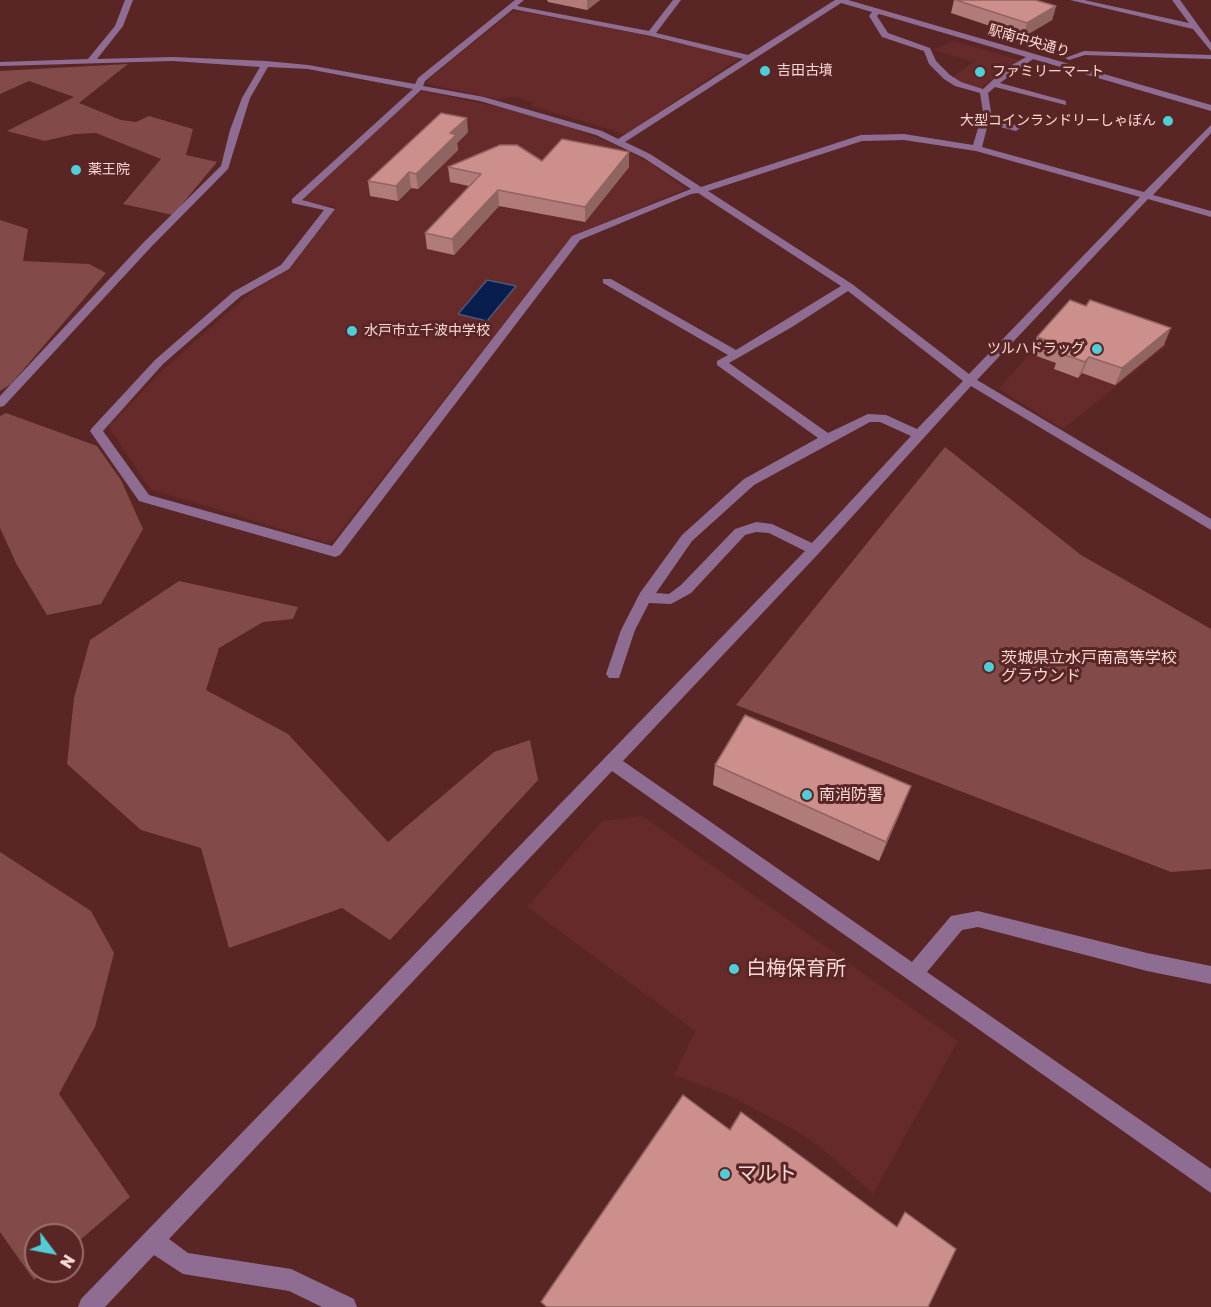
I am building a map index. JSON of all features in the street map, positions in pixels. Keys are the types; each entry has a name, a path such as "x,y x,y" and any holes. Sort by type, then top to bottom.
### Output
{"street":[{"path":"91,61 119,26 129,0"},
{"path":"651,34 677,0"},
{"path":"619,142 840,0"},
{"name":"駅南中央通り","path":"840,0 1211,108"},
{"name":"駅南中央通り","path":"872,0 1211,99"},
{"path":"1074,0 1195,27"},
{"path":"1176,0 1211,49"},
{"path":"749,58 517,2 417,86 417,90 390,112 295,201 330,209 285,267 237,294 177,347 96,431 144,498 335,552 576,238 699,190 874,136 904,137 977,148 1211,214"},
{"path":"877,11 873,16 885,35 927,50 932,62 948,77 958,84 984,92"},
{"path":"1069,58 1084,53 1211,57"},
{"path":"984,92 1008,71 1032,56"},
{"path":"0,64 173,59 266,63 417,86 541,115 619,142 699,190 848,286 970,381 1211,525"},
{"path":"0,403 148,244 225,167 234,130 246,98 266,63"},
{"path":"995,84 1063,103"},
{"path":"977,148 987,112 984,92"},
{"path":"984,121 1016,128 1027,120"},
{"path":"89,1307 814,550 970,381 1211,128"},
{"path":"607,281 735,354"},
{"path":"826,438 721,363 788,325 848,286"},
{"path":"614,674 628,630 645,597 687,538 749,482 826,438 868,418 882,418 920,435"},
{"path":"645,597 671,599 686,589 740,532 756,526 772,529 814,550"},
{"path":"612,762 1211,1182"},
{"path":"915,973 957,922 978,919 1147,962 1211,975"},
{"path":"153,1240 183,1263 291,1280 346,1307"}],"shaded area":[{"path":"521,11 741,57 626,134 531,106 533,103 517,97 496,99 428,84 428,80 510,13"},
{"path":"953,41 1020,60 979,89 960,84 951,78 973,62 933,50"},
{"path":"128,64 79,103 121,120 136,122 149,116 193,129 186,155 217,162 173,215 123,204 161,159 96,133 75,134 45,141 7,131 74,97 29,81 0,94 0,71"},
{"name":"水戸市立千波中学校","path":"422,91 504,108 567,126 624,149 652,164 686,189 572,236 333,541 327,543 150,489 110,429 110,425 163,370 251,292 290,269 337,207 306,202 304,199 392,115"},
{"path":"0,220 28,229 23,261 89,264 106,273 11,384 0,391"},
{"path":"1073,303 1105,322 1168,345 1063,429 999,389"},
{"path":"6,413 97,446 121,480 143,529 101,604 47,615 17,565 0,528 0,416"},
{"name":"茨城県立水戸南高等学校 グラウンド","path":"945,447 1081,555 1211,629 1211,869 1171,872 736,705"},
{"path":"179,581 298,607 293,619 263,622 219,648 206,690 288,734 388,842 494,752 530,740 538,780 390,940 342,908 229,948 201,848 141,830 67,764 74,698 90,640"},
{"name":"白梅保育所","path":"643,816 958,1041 873,1194 822,1148 793,1129 732,1097 674,1075 695,1031 527,907 602,821"},
{"path":"0,852 91,911 114,953 95,1027 59,1094 130,1197 84,1237 84,1223 24,1223 24,1266 0,1232"}],"water":[{"path":"487,280 516,286 487,321 458,314"}],"building":[{"path":"956,0 1035,0 1056,6 1027,23"},
{"path":"441,113 467,118 450,133 456,135 416,174 409,172 396,186 368,181"},
{"path":"562,139 629,152 585,207 498,190 452,239 425,233 481,174 448,167 500,145 517,145 542,161"},
{"name":"ツルハドラッグ","path":"1070,300 1086,306 1090,300 1171,328 1122,368 1089,357 1085,362 1060,353 1065,347 1037,337"},
{"name":"南消防署","path":"745,715 911,786 886,842 715,765"},
{"name":"マルト","path":"683,1095 730,1130 741,1112 897,1227 905,1212 956,1249 928,1307 547,1307 541,1302"}],"place":[{"name":"吉田古墳","path":"765,71"},
{"name":"ファミリーマート","path":"980,72"},
{"name":"大型コインランドリーしゃぼん","path":"1168,121"},
{"name":"薬王院","path":"76,170"},
{"name":"水戸市立千波中学校","path":"352,331"},
{"name":"ツルハドラッグ","path":"1097,349"},
{"name":"茨城県立水戸南高等学校 グラウンド","path":"989,667"},
{"name":"南消防署","path":"807,795"},
{"name":"白梅保育所","path":"734,969"},
{"name":"マルト","path":"725,1174"}]}
